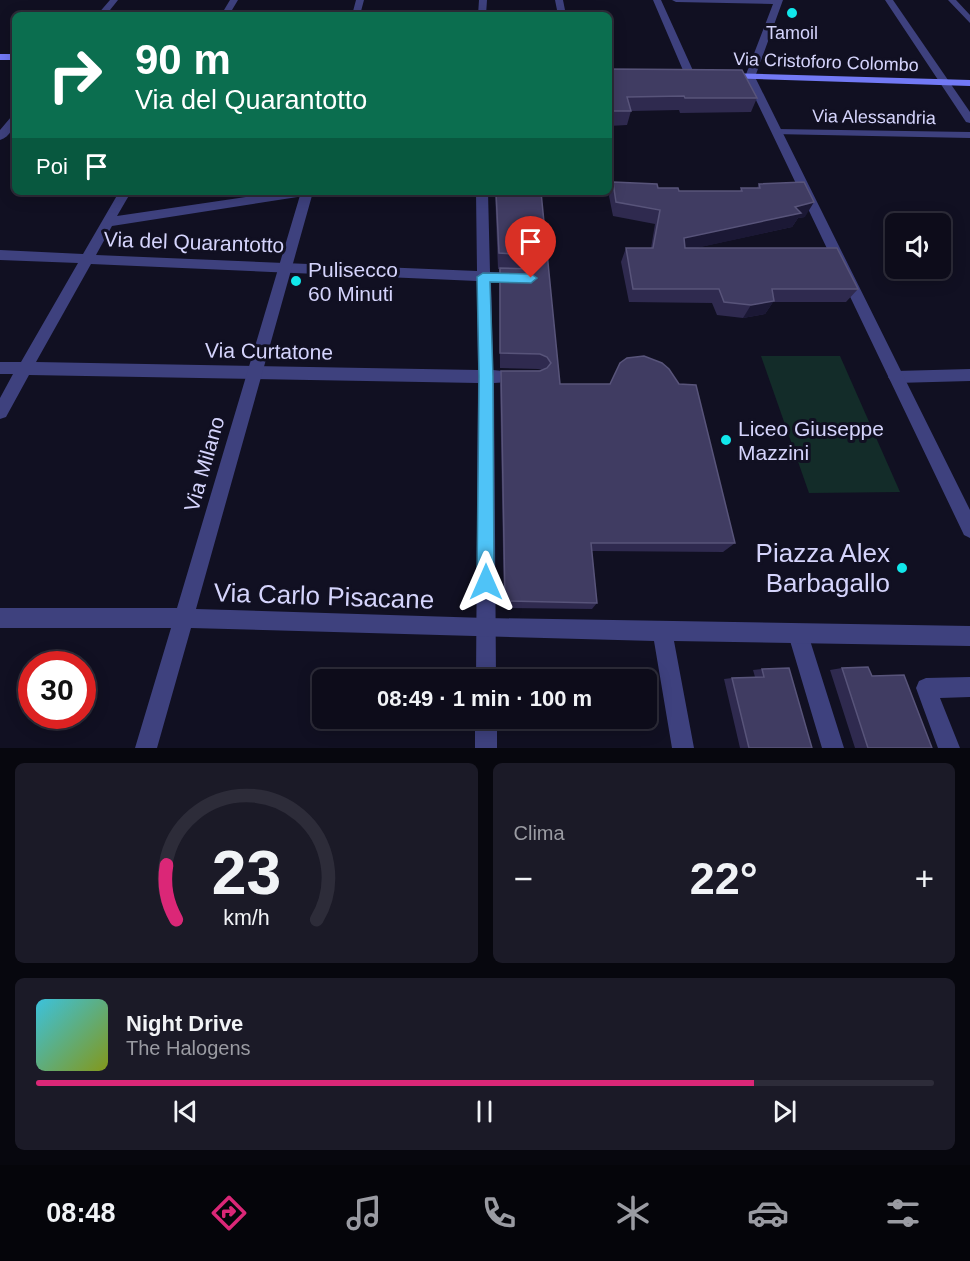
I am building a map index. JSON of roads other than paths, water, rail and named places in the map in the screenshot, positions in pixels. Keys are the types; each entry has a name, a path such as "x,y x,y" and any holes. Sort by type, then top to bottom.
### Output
{"main road":[{"name":"Via Cristoforo Colombo","path":"679,75 970,83"}],"street":[{"path":"104,12 114,0"},
{"path":"657,0 700,76"},
{"path":"676,0 779,1 750,77 970,529"},
{"path":"889,0 970,120"},
{"path":"952,0 970,20"},
{"path":"0,137 12,122"},
{"name":"Via Alessandria","path":"777,132 970,135"},
{"path":"0,412 123,195"},
{"path":"108,222 286,195"},
{"name":"Via Milano","path":"146,748 305,195"},
{"path":"482,195 486,376 486,669"},
{"name":"Via del Quarantotto","path":"0,255 531,278"},
{"name":"Via Curtatone","path":"0,368 538,377"},
{"path":"896,376 970,375"},
{"name":"Via Carlo Pisacane","path":"0,618 183,618 486,628 970,636"},
{"path":"662,631 683,748"},
{"path":"798,634 833,748"},
{"path":"949,748 926,688 970,687"},
{"path":"486,729 486,748"}],"place":[{"name":"Tamoil","path":"792,13"},
{"name":"Pulisecco 60 Minuti","path":"296,281"},
{"name":"Liceo Giuseppe Mazzini","path":"726,440"},
{"name":"Piazza Alex Barbagallo","path":"902,568"}]}
